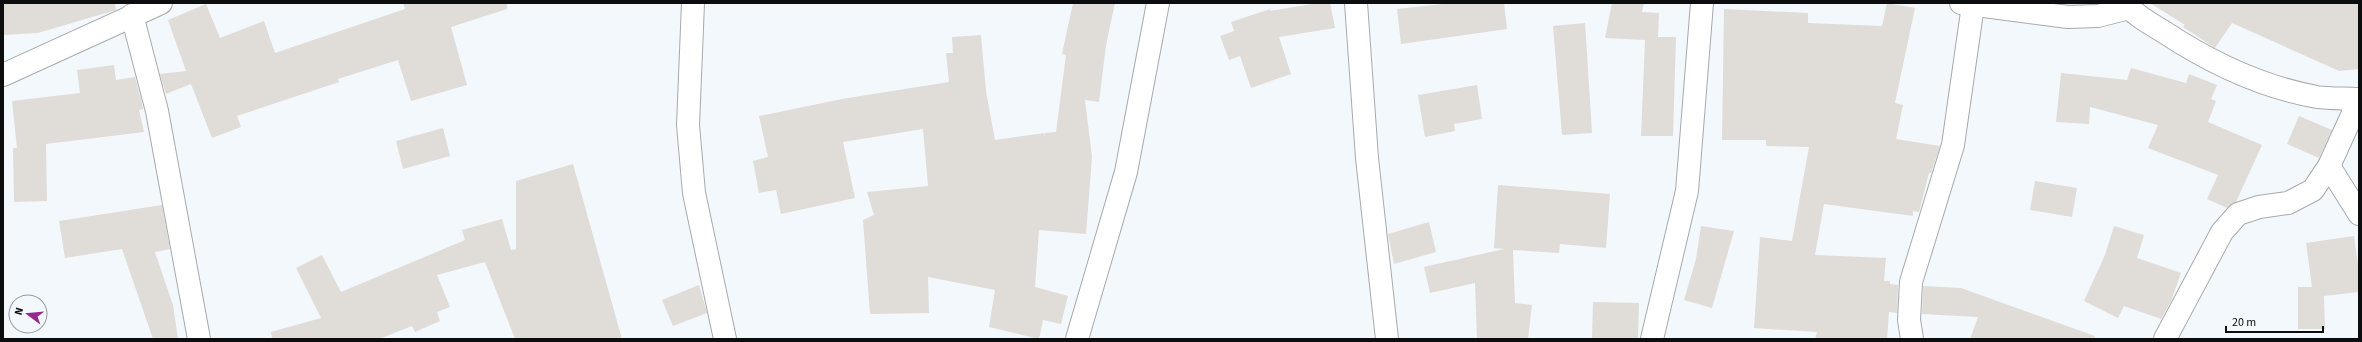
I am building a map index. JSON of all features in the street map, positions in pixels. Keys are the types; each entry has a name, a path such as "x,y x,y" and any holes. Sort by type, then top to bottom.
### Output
{"street":[{"path":"3,75 161,3"},
{"path":"693,3 688,125 694,193 725,339"},
{"path":"1076,339 1126,172 1158,3"},
{"path":"1356,3 1367,158 1387,339"},
{"path":"1652,339 1687,191 1702,3"},
{"path":"1912,339 1909,320 1911,282 1953,145 1967,4 2068,17 2098,16 2127,6 2217,64 2278,88 2318,97 2359,99 2329,166 2313,190 2288,203 2259,207 2238,214 2222,232 2165,339"},
{"path":"132,15 157,111 199,339"},
{"path":"2329,166 2359,214"}],"building":[{"path":"3,3 115,3 116,10 38,33 3,35"},
{"path":"403,3 507,3 507,9 451,27 467,85 411,101 398,60 338,79 339,82 237,116 241,127 212,138 191,84 166,94 160,74 186,71 168,20 206,4 220,38 264,21 275,53 405,9"},
{"path":"1073,3 1115,3 1106,45 1099,102 1085,100 1092,157 1086,234 1039,230 1035,287 1068,296 1061,324 1043,320 1039,339 989,327 995,290 928,277 929,313 870,314 863,220 874,215 867,192 928,186 923,129 843,142 855,198 781,214 776,190 759,193 753,161 768,157 759,116 842,99 949,82 946,53 953,53 952,37 981,35 986,91 995,140 1044,133 1044,136 1045,133 1056,132 1066,55 1062,54"},
{"path":"1318,3 1330,3 1335,28 1279,37 1291,74 1251,88 1240,56 1229,60 1220,36 1234,31 1231,22 1270,9 1270,11"},
{"path":"1452,3 1504,3 1507,29 1401,44 1397,9"},
{"path":"1612,3 1644,3 1642,12 1659,13 1658,37 1676,37 1673,136 1641,136 1645,40 1605,38"},
{"path":"1887,3 1915,8 1895,103 1903,105 1896,139 1940,146 1931,173 1929,173 1919,212 1913,211 1913,216 1824,204 1815,255 1886,258 1884,281 1890,281 1890,284 1898,285 1897,313 1889,312 1887,339 1815,339 1817,332 1754,328 1760,237 1792,241 1809,147 1766,146 1766,140 1722,140 1724,9 1808,13 1808,23 1882,26"},
{"path":"2150,3 2359,3 2359,69 2339,71 2232,23 2215,48 2183,27 2185,25"},
{"path":"1585,23 1592,133 1562,135 1553,26"},
{"path":"114,65 116,80 135,77 143,109 139,110 144,132 46,144 47,201 14,202 13,148 17,148 12,101 80,93 77,70"},
{"path":"2131,68 2186,83 2189,74 2217,85 2211,99 2216,101 2208,122 2262,145 2236,202 2227,208 2207,199 2218,175 2148,148 2158,125 2090,107 2089,124 2056,122 2061,73 2127,80"},
{"path":"1477,85 1482,119 1454,124 1455,131 1425,137 1418,95"},
{"path":"2299,116 2332,130 2319,158 2287,144"},
{"path":"443,128 450,156 403,169 396,141"},
{"path":"573,164 622,339 515,339 485,262 437,275 450,307 437,312 440,321 415,332 412,326 379,339 272,339 271,332 321,318 296,268 322,255 341,292 465,240 462,230 502,219 511,250 516,249 516,181"},
{"path":"2035,181 2077,188 2072,217 2030,210"},
{"path":"1498,185 1610,194 1606,248 1560,244 1559,253 1513,250 1515,303 1532,305 1528,339 1477,339 1475,283 1430,293 1424,267 1504,249 1494,248"},
{"path":"162,205 170,249 155,252 173,305 178,339 153,339 122,249 65,258 59,221"},
{"path":"1429,222 1436,252 1394,264 1388,234"},
{"path":"1701,226 1734,231 1712,308 1684,300 1696,259"},
{"path":"2114,226 2144,235 2137,258 2181,273 2171,301 2161,319 2124,306 2118,318 2084,301 2105,255"},
{"path":"2354,236 2359,272 2359,292 2324,296 2325,329 2298,329 2298,287 2312,287 2306,243"},
{"path":"699,285 707,313 673,326 662,300"},
{"path":"1923,286 1961,288 2095,336 2094,339 1970,339 1978,317 1922,314"},
{"path":"1593,302 1639,303 1638,339 1592,338"}]}
